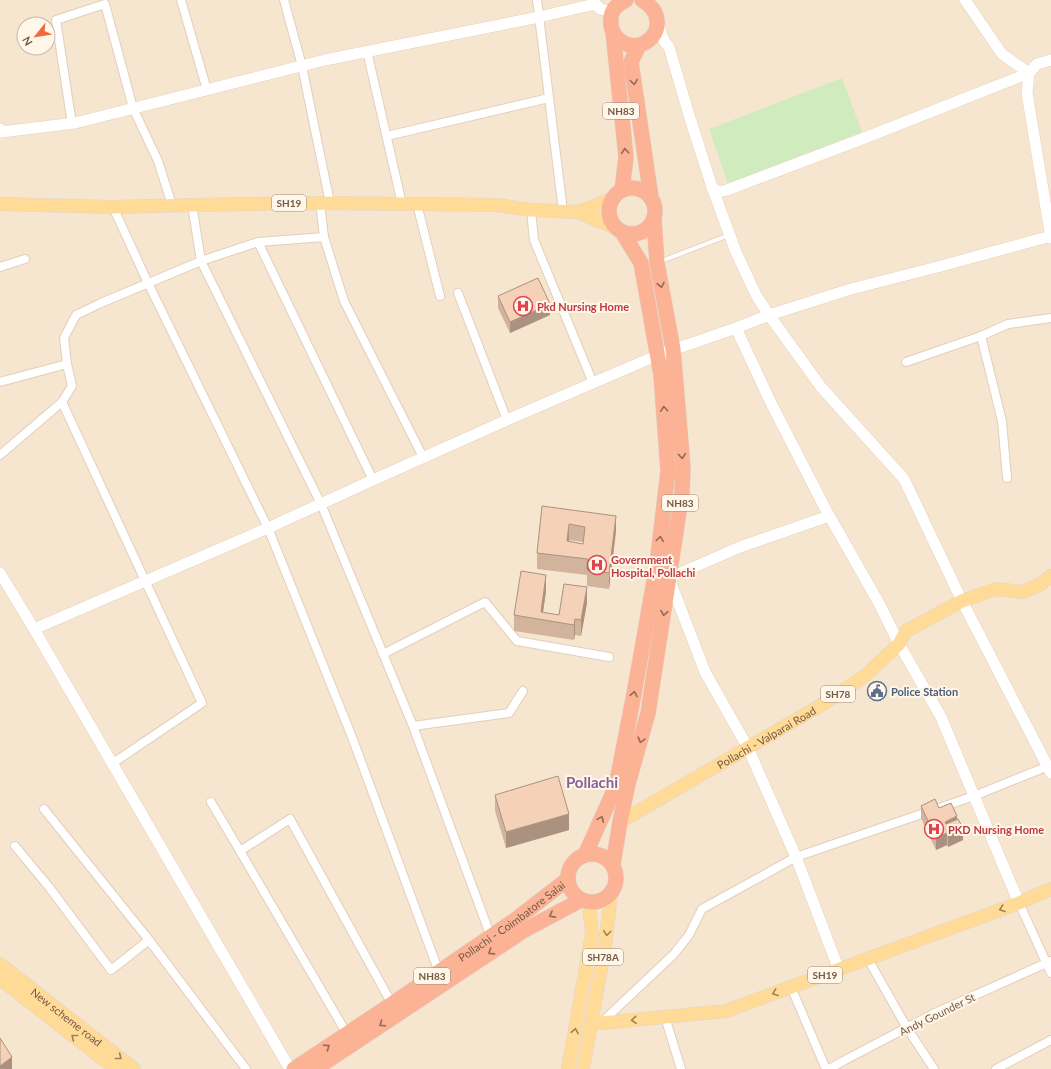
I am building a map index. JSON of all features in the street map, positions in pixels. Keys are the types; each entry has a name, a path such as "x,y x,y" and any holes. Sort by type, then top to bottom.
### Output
{"highway":[{"path":"626,0 611,14 617,38 631,46 647,42 658,34 656,16 653,9 648,3 642,0"},
{"name":"NH83","path":"585,855 616,786 657,564 668,471 661,375 641,263 612,222 609,215 609,208 617,194 626,157 611,14"},
{"name":"NH83","path":"611,894 617,879 613,864 620,822 628,784 648,713 682,493 683,467 673,349 657,263 654,219 655,211 651,197 631,62 639,45"},
{"path":"617,194 630,188 637,188 651,197"},
{"path":"619,230 630,234 637,234 650,226 654,219"},
{"path":"585,855 600,855 613,864"},
{"name":"Pollachi - Coimbatore Salai","path":"585,855 578,858 572,864 569,871 568,879 570,888 574,895 585,901 597,902 605,900 611,894"},
{"name":"Pollachi - Coimbatore Salai","path":"294,1069 491,937 568,879"},
{"name":"Pollachi - Coimbatore Salai","path":"315,1069 523,931 585,901"}],"main road":[{"path":"578,212 617,194"},
{"name":"SH19","path":"0,204 113,207 325,203 498,205 531,210 578,212 619,230"},
{"name":"Pollachi - Valparai Road","path":"620,822 823,704 866,675 899,644 906,631 962,601 996,589 1023,592 1041,584 1051,576"},
{"name":"SH19","path":"597,1021 726,1011 1051,890"},
{"name":"SH78A","path":"582,1069 597,1021 611,894"},
{"path":"568,1069 592,934 585,901"},
{"name":"New scheme road","path":"0,964 134,1069"},
{"name":"New scheme road","path":"0,979 116,1069"}],"street":[{"path":"181,0 207,90"},
{"path":"284,0 302,66 325,203 324,237 344,301 424,457"},
{"path":"537,0 564,211"},
{"path":"965,0 1002,54 1028,73"},
{"path":"72,124 56,20 105,4 133,108 158,161 172,205"},
{"path":"0,129 1,132 72,124 325,60 539,17 591,5 596,5 611,14"},
{"path":"597,1021 674,954 690,935 702,909 796,857 974,796 1050,768 962,601 904,479 821,387 756,295 736,252 712,187 669,47 658,34"},
{"path":"367,51 402,204"},
{"path":"712,187 718,192 727,190 867,137 1028,73 1037,64 1051,60"},
{"path":"34,629 268,528 507,420 673,349 736,328 769,315 851,289 1051,237 1027,93 1028,73"},
{"path":"387,136 549,98"},
{"path":"418,204 440,296"},
{"path":"192,205 202,261 321,504 413,726 491,937"},
{"path":"113,207 148,283 268,528 352,737 439,972"},
{"path":"531,210 534,240 593,383"},
{"path":"0,455 62,402 72,386 67,364 64,338 76,315 202,261 258,242 324,237"},
{"path":"258,242 373,480"},
{"path":"0,267 24,259"},
{"path":"458,293 507,420"},
{"path":"906,362 981,336 1008,324 1051,318"},
{"path":"736,328 771,403 829,516 880,605 899,644 941,717 1019,903 1049,962 1051,973"},
{"path":"981,336 1002,421 1007,478"},
{"path":"0,382 67,364"},
{"path":"62,402 202,703 113,763"},
{"path":"829,516 740,547 669,578 705,672 748,748 796,857 839,970"},
{"path":"0,573 113,763 290,1069"},
{"path":"383,654 485,602 517,641 609,658"},
{"path":"413,726 509,713 522,691"},
{"path":"211,802 347,1034"},
{"path":"44,809 149,940 246,1069"},
{"path":"240,851 290,819 392,1004"},
{"path":"15,846 111,970 149,940"},
{"path":"868,959 907,1028 934,1069"},
{"name":"Andy Gounder St","path":"828,1069 933,1014 1049,962"},
{"path":"791,987 828,1069"},
{"path":"664,1017 681,1069"},
{"path":"996,1069 1051,1040"}],"lane":[{"path":"657,263 730,235"}],"shaded area":[{"path":"0,0 1051,0 1051,1069 0,1069"}],"green space":[{"path":"842,78 862,132 728,184 709,129"}],"building":[{"path":"538,278 550,304 510,322 498,296"},
{"path":"542,506 616,516 609,573 587,570 588,559 537,553","holes":["569,524 585,527 583,544 567,541"]},
{"path":"521,571 546,575 541,612 559,615 564,584 587,587 581,620 575,619 574,625 514,615"},
{"path":"558,776 569,814 506,832 495,795"},
{"path":"935,799 939,808 951,803 957,816 945,822 946,824 958,819 963,828 948,835 947,833 936,838 921,806"},
{"path":"0,1038 12,1057 0,1066"}],"place":[{"name":"Pkd Nursing Home","path":"523,306"},
{"name":"Government Hospital, Pollachi","path":"597,565"},
{"name":"Police Station","path":"877,691"},
{"name":"PKD Nursing Home","path":"934,829"}],"district":[{"name":"Pollachi","path":"592,782"}]}
